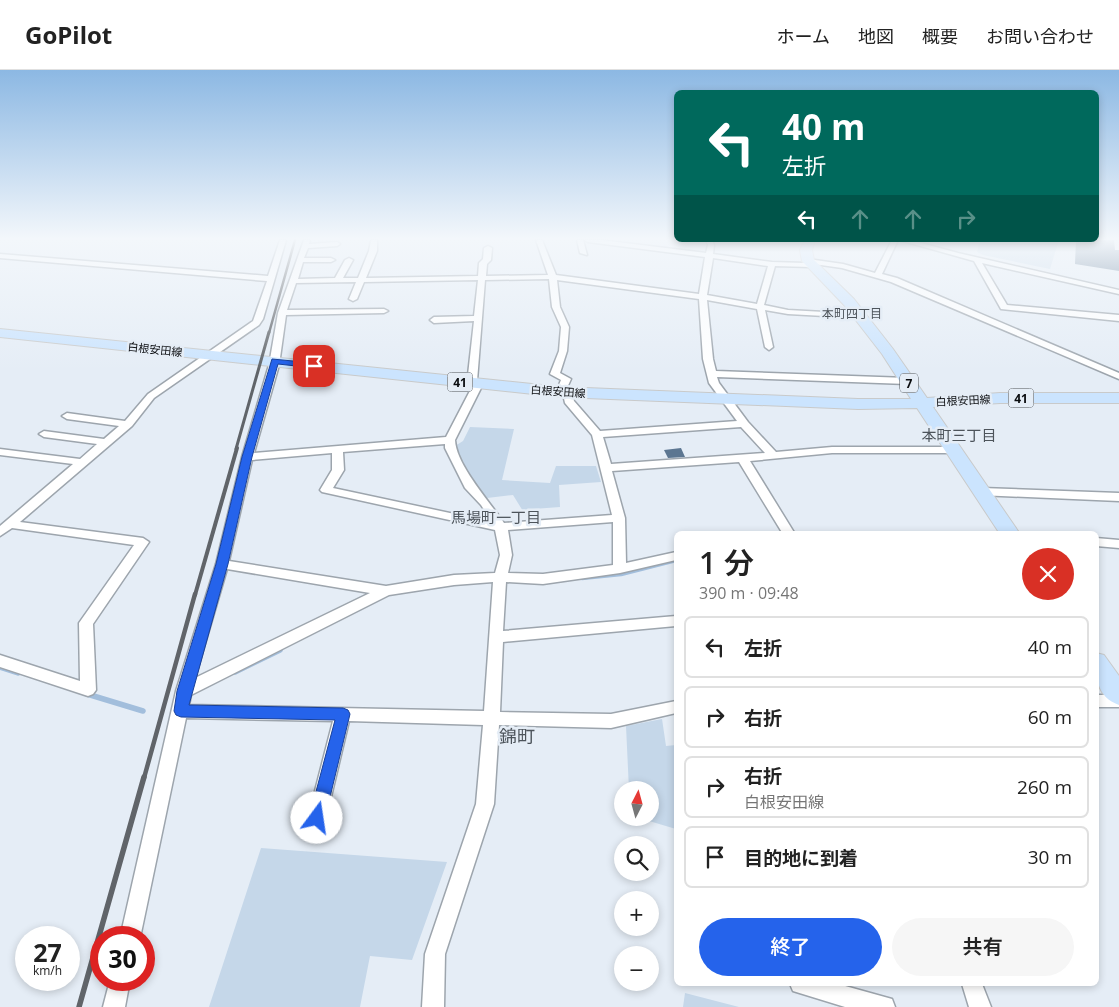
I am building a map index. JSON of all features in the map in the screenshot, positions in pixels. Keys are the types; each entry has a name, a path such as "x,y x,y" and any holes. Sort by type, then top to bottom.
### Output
{"main road":[{"name":"7","path":"831,284 861,316 1008,531"},
{"name":"白根安田線","path":"0,333 564,392 858,404 922,403 1000,398 1119,398"},
{"path":"1099,666 1119,695"}],"street":[{"path":"4,528 128,424 150,396 256,323 270,284"},
{"path":"133,926 184,691 222,564 247,457 275,361 282,313 292,284"},
{"path":"353,299 359,284"},
{"path":"432,1007 435,954 485,804 492,718 495,636 500,577 506,555 501,527 485,503 471,488 450,448 450,440 475,384 481,284"},
{"path":"554,284 556,307 565,327 563,351 555,374 566,379 564,392 569,401 597,434 619,518 620,568"},
{"path":"609,284 703,297 788,312 861,316"},
{"path":"705,284 703,297 708,359 714,383 723,399 772,454"},
{"path":"766,284 760,306 769,347"},
{"path":"899,284 1092,363 1119,376"},
{"path":"990,284 1004,307 1119,318"},
{"path":"1082,284 1119,292"},
{"path":"282,313 384,311"},
{"path":"434,320 478,318"},
{"path":"712,374 907,381"},
{"path":"67,416 128,424"},
{"path":"597,434 744,424"},
{"path":"44,434 105,442"},
{"path":"247,457 450,440"},
{"path":"337,448 338,470 326,490 454,519 501,527 619,518"},
{"path":"606,468 688,463 832,450 954,450"},
{"path":"0,452 81,462"},
{"path":"742,457 787,531"},
{"path":"982,492 1119,497"},
{"path":"0,662 88,690 86,623 143,542 4,528"},
{"path":"1099,542 1119,544"},
{"path":"184,691 386,591 454,580 500,577 543,579 620,568 674,556"},
{"path":"222,564 386,591"},
{"path":"495,636 674,624"},
{"path":"1099,701 1119,701"},
{"path":"181,711 610,721 674,707"},
{"path":"317,818 343,714"},
{"path":"807,986 884,1007"},
{"path":"973,986 980,1007"},
{"path":"114,1007 118,991"}],"shaded area":[{"path":"470,427 514,429 502,480 550,483 556,466 596,466 601,482 559,485 560,507 533,509 532,515 526,516 513,495 487,498 474,483 455,446 463,441"},
{"path":"662,719 666,746 674,745 674,828 659,824 659,781 629,781 626,726"},
{"path":"261,848 447,862 412,960 370,956 360,1007 209,1007"},
{"path":"685,993 739,1007 683,1007"}],"building":[{"path":"681,448 685,457 668,458 664,450"}],"waterway":[{"path":"582,578 621,574 674,561"},
{"path":"235,672 280,650"},
{"path":"0,667 18,673"},
{"path":"87,694 143,711"}],"railway":[{"path":"269,333 283,284"},
{"path":"236,449 269,332"},
{"path":"195,595 237,448"},
{"path":"144,778 195,594"},
{"path":"79,1007 144,777"}],"district":[{"name":"本町四丁目","path":"852,313"},
{"name":"本町三丁目","path":"959,435"},
{"name":"馬場町一丁目","path":"496,517"},
{"name":"錦町","path":"517,736"}],"route":[{"path":"314,366 275,361 247,457 222,564 184,691 181,711 343,714 317,818"}]}
